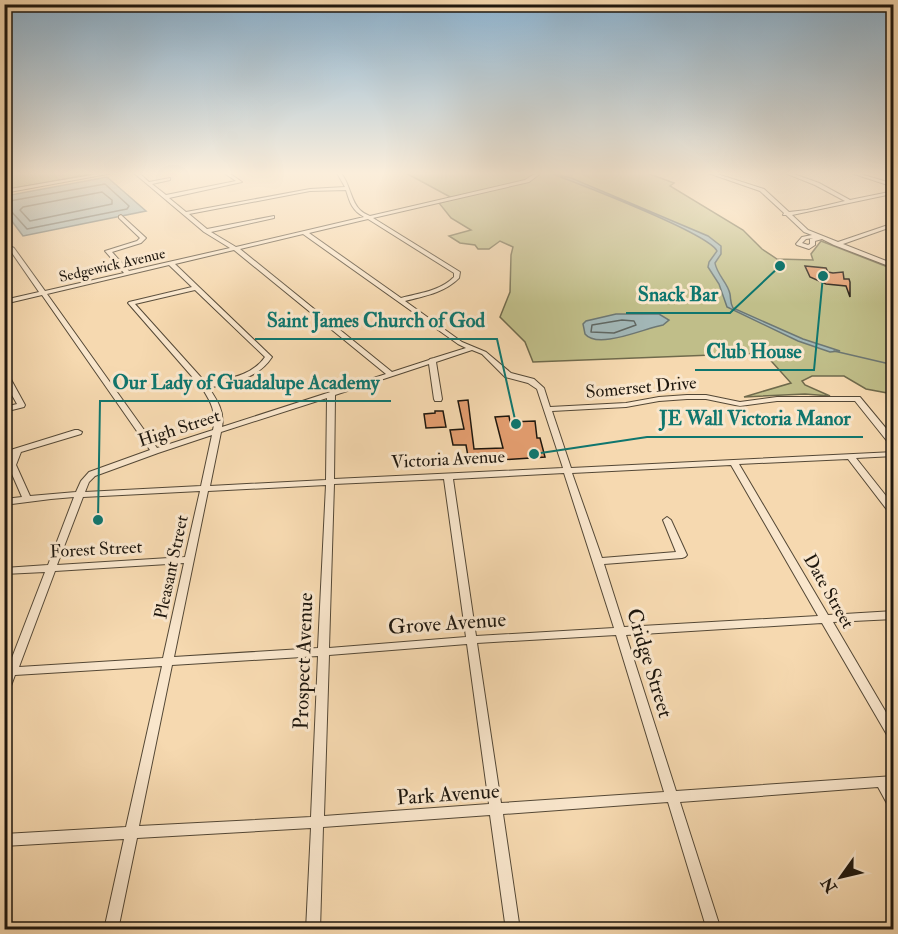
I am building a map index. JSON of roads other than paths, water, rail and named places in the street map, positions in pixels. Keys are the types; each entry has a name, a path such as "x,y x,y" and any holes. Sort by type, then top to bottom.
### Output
{"street":[{"path":"121,217 143,238 139,242 108,250 128,274"},
{"path":"190,217 206,231 236,249 390,374"},
{"path":"206,231 272,217"},
{"name":"Sedgewick Avenue","path":"4,302 373,217"},
{"path":"791,217 806,231 818,237 894,266"},
{"path":"367,218 457,272 458,277 447,285 401,300"},
{"path":"836,244 894,224"},
{"path":"305,233 460,343 484,352 508,375 536,384 543,393 548,409"},
{"path":"4,245 11,246 155,451"},
{"path":"171,264 269,357 266,364 257,371 205,387"},
{"name":"Pleasant Street","path":"111,930 218,431 216,405 205,387 130,303 194,288"},
{"name":"High Street","path":"81,495 85,481 99,470 474,348"},
{"path":"432,360 438,399"},
{"path":"4,374 21,405 4,410"},
{"name":"Prospect Avenue","path":"313,930 330,482 331,394"},
{"name":"Somerset Drive","path":"548,409 626,405 687,397 706,397 740,404 777,399 857,399 894,444"},
{"name":"Cridge Street","path":"548,409 714,930"},
{"path":"4,454 78,432"},
{"path":"17,451 12,465 26,497"},
{"name":"Victoria Avenue","path":"4,502 26,497 893,454"},
{"path":"851,457 894,513"},
{"name":"Date Street","path":"734,462 894,737"},
{"path":"448,476 513,930"},
{"path":"4,691 9,672 81,495"},
{"path":"598,561 682,555 667,520"},
{"name":"Forest Street","path":"4,571 189,560"},
{"name":"Grove Avenue","path":"9,672 620,630 894,615"},
{"path":"888,782 894,805"},
{"name":"Park Avenue","path":"4,840 316,822 888,782"}],"water":[{"path":"8,217 119,217 23,236"},
{"path":"657,217 662,217 708,236 721,246 721,254 715,263 729,290 733,308 803,339 840,351 830,352 798,341 727,307 719,284 708,267 717,251 708,243"},
{"path":"616,314 659,314 669,320 663,325 611,339 600,340 585,334 583,324 586,321"}],"waterway":[{"path":"834,351 894,365"}],"place":[{"name":"Snack Bar","path":"780,266"},
{"name":"Club House","path":"823,276"},
{"name":"Saint James Church of God","path":"516,424"},
{"name":"JE Wall Victoria Manor","path":"534,454"},
{"name":"Our Lady of Guadalupe Academy","path":"98,520"}]}
